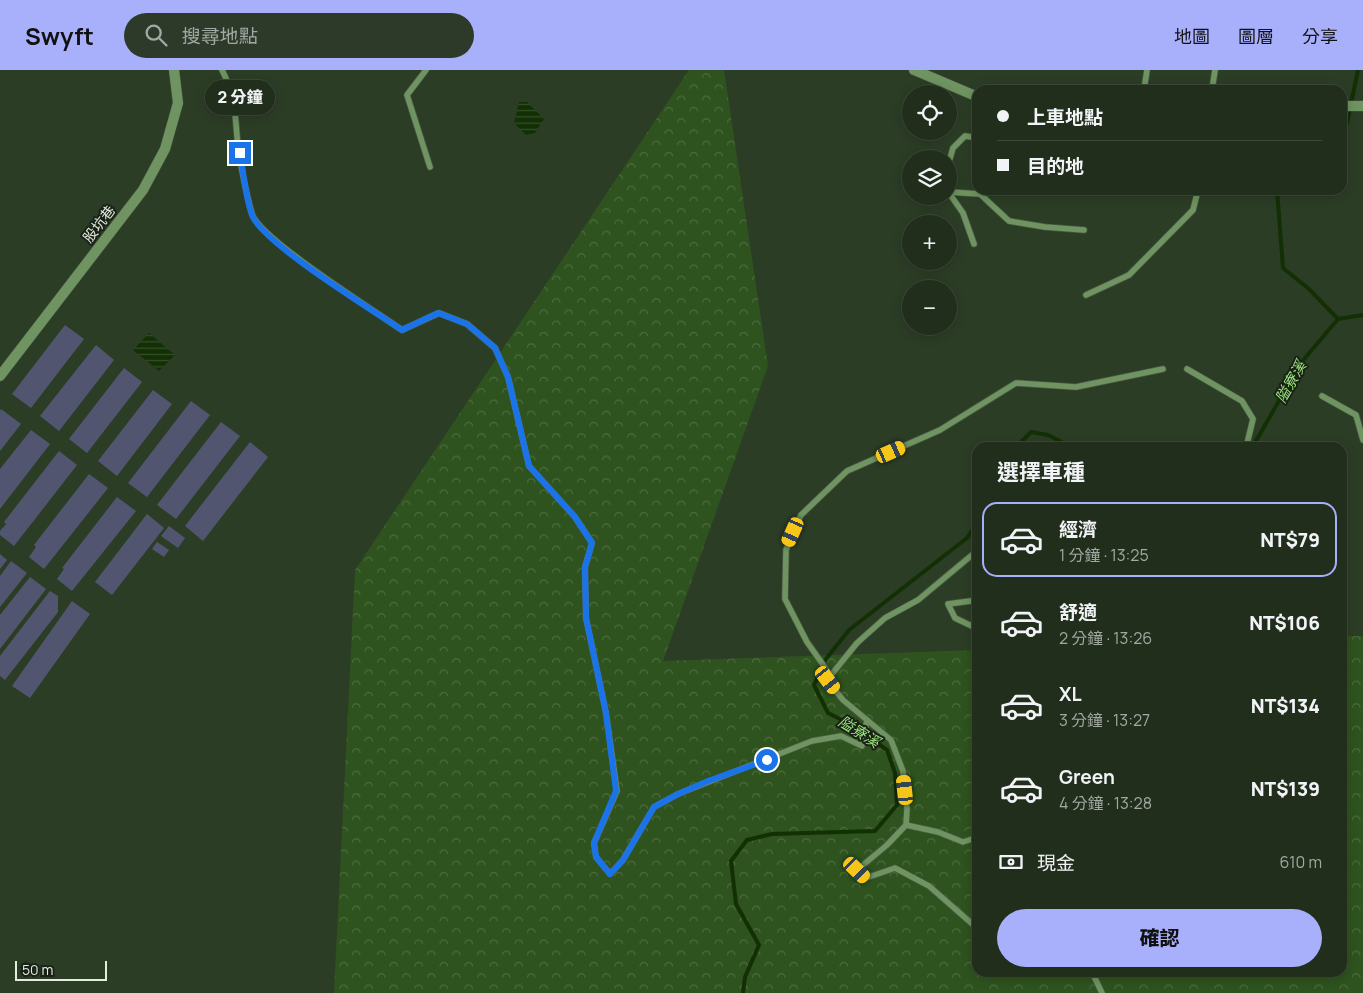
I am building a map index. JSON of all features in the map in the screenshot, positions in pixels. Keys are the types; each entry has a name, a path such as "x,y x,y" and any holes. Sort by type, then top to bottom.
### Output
{"street":[{"name":"股坑巷","path":"0,376 143,190 165,149 178,103 174,70"},
{"path":"914,70 972,94"},
{"path":"1347,106 1363,106"}],"lane":[{"path":"222,70 229,84 237,112 237,137 252,216 261,228 280,246 402,330 438,313 467,324 495,348 508,377 529,466 575,517 592,543 585,567 586,618 606,713 616,791 594,843 596,857 610,874 623,860 654,807 678,794 812,741 841,736 862,746 868,720"},
{"path":"426,70 407,95 430,167"},
{"path":"1145,85 1147,70"},
{"path":"1213,85 1215,70"},
{"path":"952,150 965,136 972,137"},
{"path":"957,193 972,193"},
{"path":"981,195 1009,221 1045,228 1084,230"},
{"path":"1086,295 1129,275 1193,210 1197,195"},
{"path":"957,204 963,213 974,244"},
{"path":"831,675 807,642 785,598 786,550 801,515 847,471 940,430 1016,383 1076,388 1163,369"},
{"path":"1188,369 1242,401 1253,420 1248,442"},
{"path":"1322,396 1356,415 1363,440"},
{"path":"972,555 918,600 885,618 857,643 828,680 843,700 891,740 903,771 907,809 906,825 888,845 857,870 866,878 895,868 929,886 972,924"},
{"path":"972,601 948,604 955,618 972,626"},
{"path":"906,825 938,832 964,842 972,839"},
{"path":"1094,977 1102,993"}],"green space":[{"path":"689,70 724,70 768,366 663,661 972,650 972,977 1347,977 1347,636 1363,636 1363,993 334,993 355,570"}],"shaded area":[{"path":"519,102 527,102 544,119 535,133 526,135 514,123"},
{"path":"149,333 175,355 159,371 133,350"}],"building":[{"path":"65,325 84,339 31,408 12,394"},
{"path":"96,345 114,360 59,431 40,416"},
{"path":"124,368 142,382 87,453 69,439"},
{"path":"153,390 172,404 117,476 98,461"},
{"path":"191,401 210,415 147,497 128,483"},
{"path":"1,409 21,424 0,451 0,411"},
{"path":"221,422 240,436 176,519 157,505"},
{"path":"31,430 50,444 0,509 0,469"},
{"path":"250,442 268,457 203,541 185,526"},
{"path":"59,451 77,465 14,546 0,535 0,531 6,524 4,522"},
{"path":"89,474 108,488 44,569 29,557 36,547 34,545"},
{"path":"117,497 136,511 72,591 57,579 64,569 62,568"},
{"path":"147,514 164,528 112,595 95,582"},
{"path":"169,526 185,538 178,548 161,536"},
{"path":"157,542 169,550 164,557 152,549"},
{"path":"0,554 7,560 0,569"},
{"path":"11,561 27,573 0,607 0,576"},
{"path":"30,577 46,589 0,649 0,615"},
{"path":"50,591 58,596 58,612 5,680 0,676 0,656"},
{"path":"72,601 90,614 30,698 12,686"}],"waterway":[{"path":"1347,123 1358,70"},
{"path":"1277,195 1283,268 1309,289 1338,319"},
{"name":"隘寮溪","path":"1256,442 1300,364 1338,319 1363,315"},
{"name":"隘寮溪","path":"1021,442 1031,432 1048,435 1061,442"},
{"name":"隘寮溪","path":"743,993 745,977 759,945 736,904 731,861 747,840 772,834 875,831 897,805 895,773 887,750 852,725 828,713 814,685 826,659 849,630 967,538 972,531"}],"route":[{"path":"240,153 252,216 261,228 280,246 402,330 438,313 467,324 495,348 508,377 529,466 554,496 575,517 592,543 585,567 586,618 606,713 616,791 594,843 596,857 610,874 623,860 654,807 678,794 724,774 767,760"}]}
